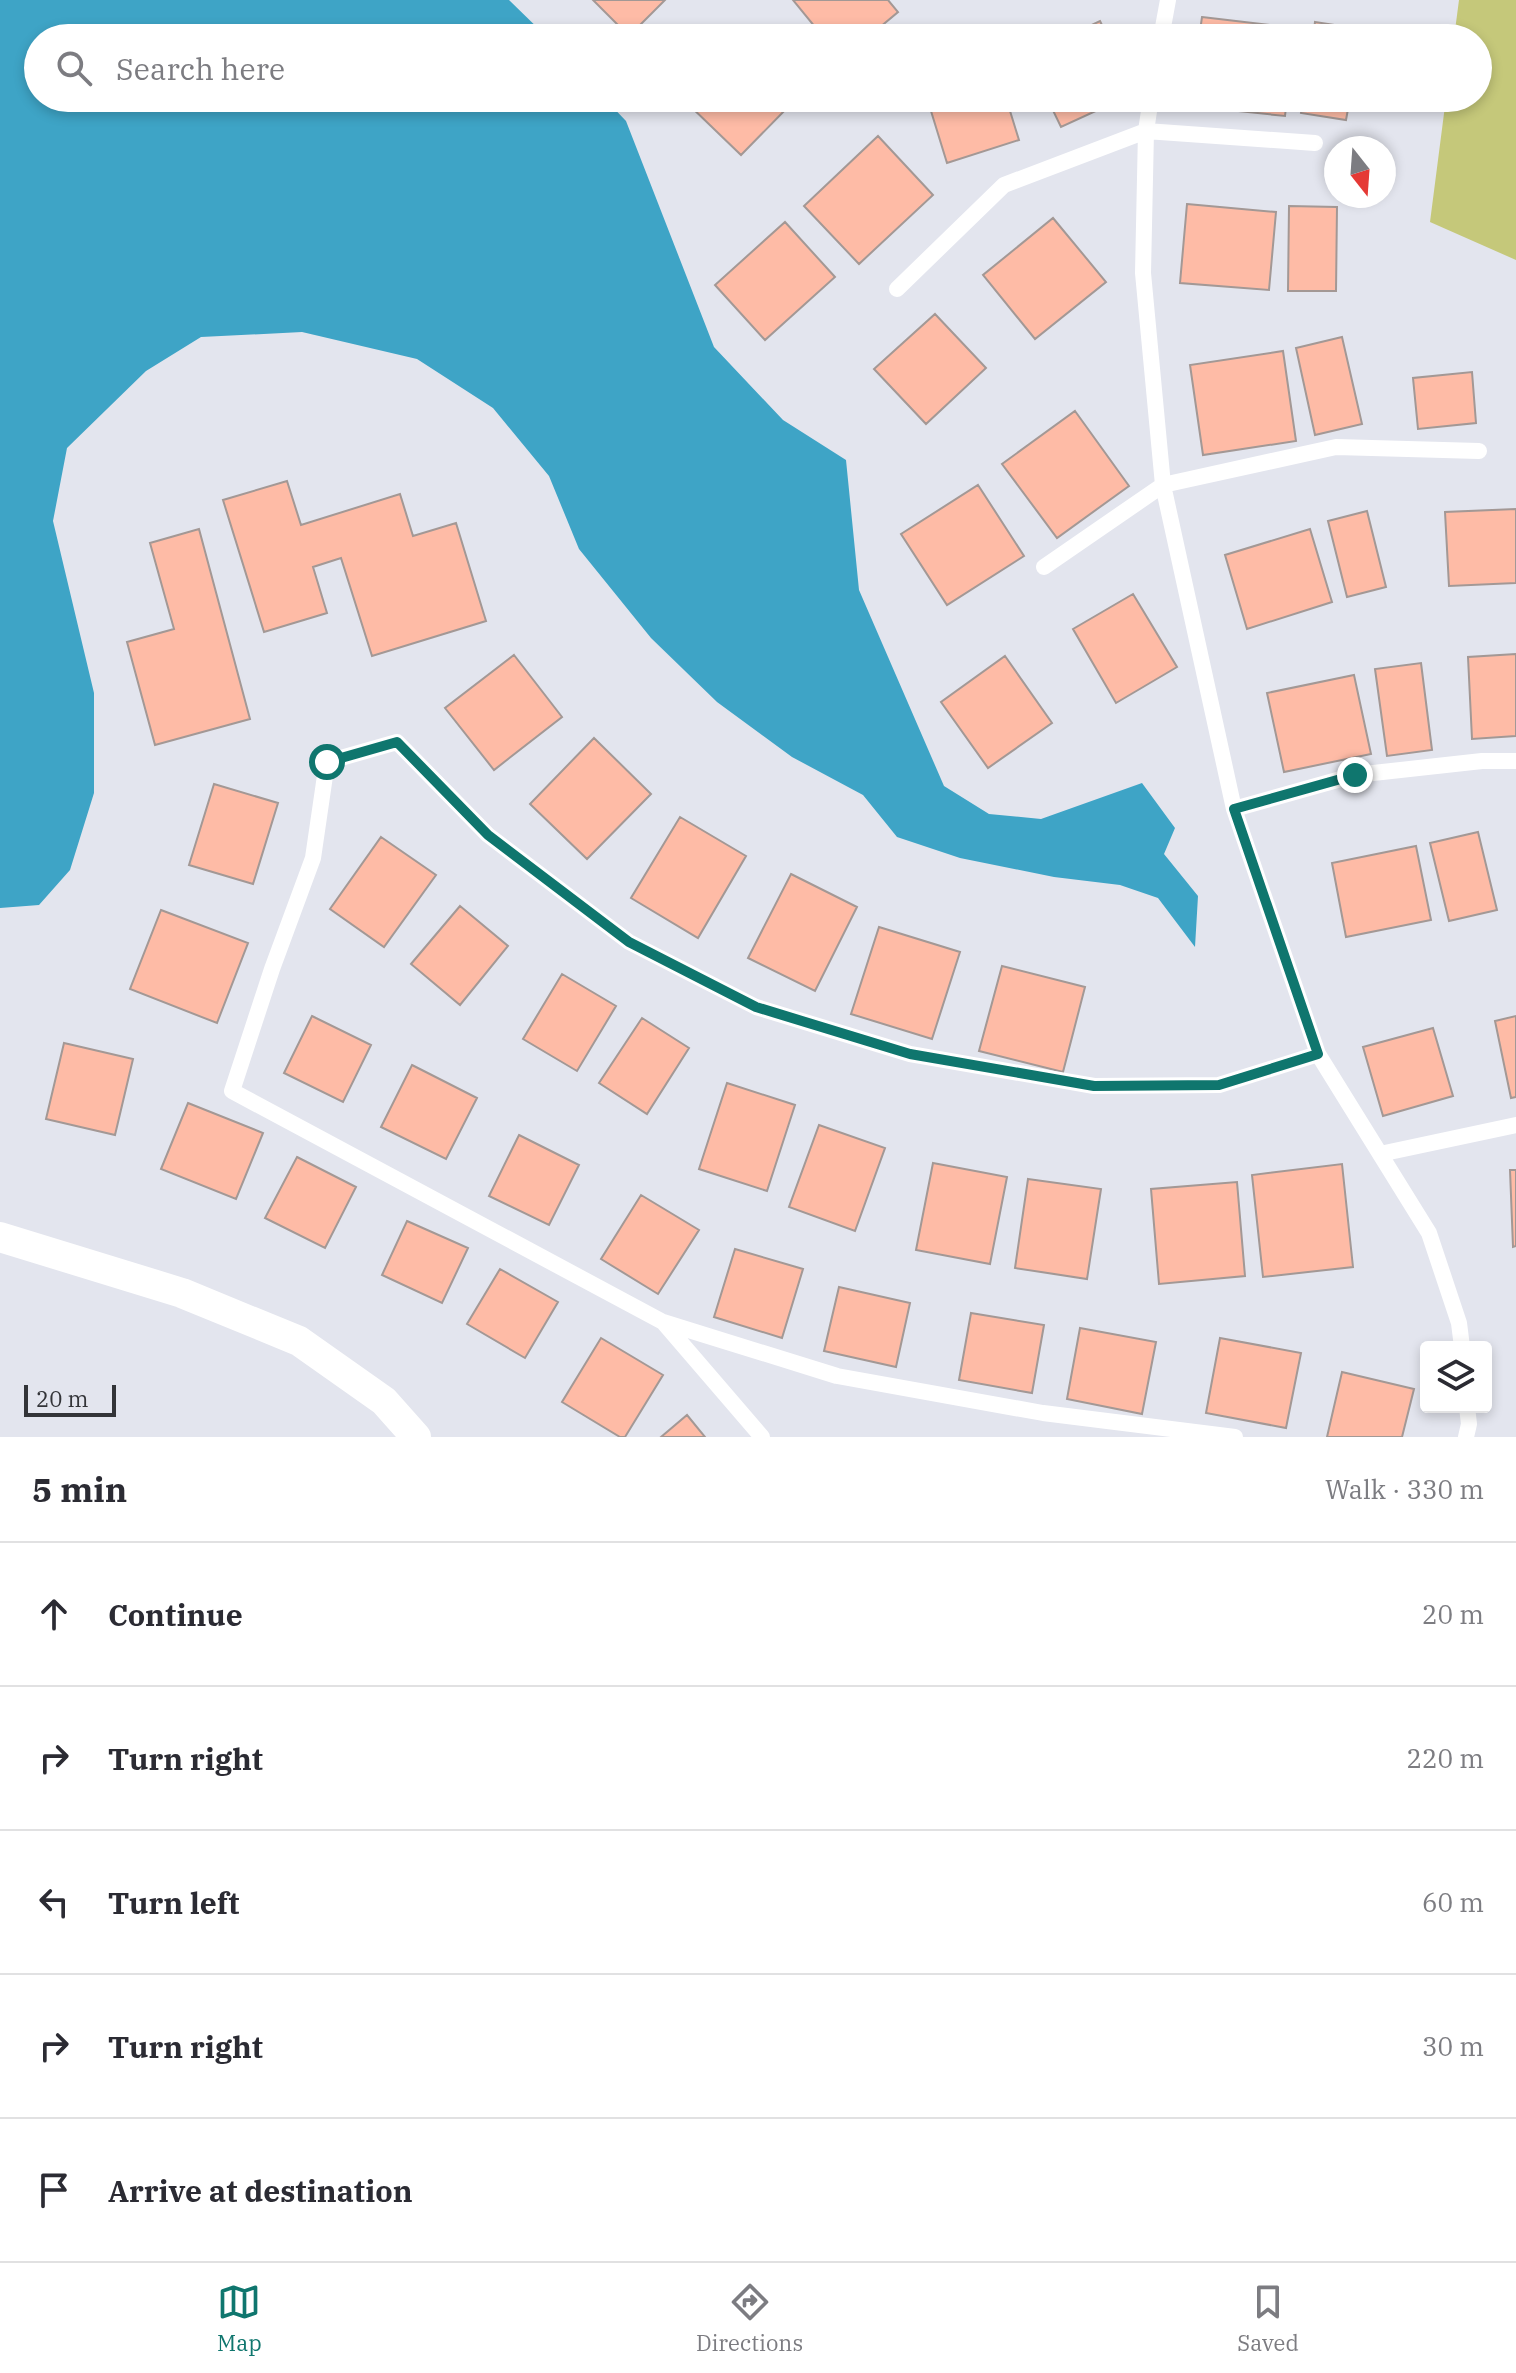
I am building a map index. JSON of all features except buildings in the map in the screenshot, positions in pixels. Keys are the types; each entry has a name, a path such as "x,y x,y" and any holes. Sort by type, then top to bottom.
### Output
{"street":[{"path":"0,1237 182,1293 299,1341 384,1401 416,1437"}],"lane":[{"path":"1164,24 1168,0"},
{"path":"1149,112 1143,273 1163,485 1234,809 1318,1054 1429,1233 1459,1323 1461,1341"},
{"path":"897,289 1004,185 1146,131 1315,143"},
{"path":"1044,567 1163,485 1336,447 1479,451"},
{"path":"1235,1437 1043,1413 837,1376 663,1322 232,1091 313,858 327,762 397,742 488,835 629,942 756,1007 910,1054 1094,1086 1219,1085 1318,1054"},
{"path":"1234,809 1355,775 1482,761 1516,761"},
{"path":"1380,1154 1516,1125"},
{"path":"663,1322 762,1437"},
{"path":"1466,1437 1468,1413"}],"green space":[{"path":"1459,0 1516,0 1516,260 1430,222 1444,112 1492,112 1492,24 1456,24"}],"water":[{"path":"0,0 509,0 534,24 24,24 24,112 617,112 626,121 714,347 783,420 846,460 859,590 944,786 989,814 1041,819 1142,783 1175,828 1164,854 1198,896 1195,947 1158,898 1120,885 1054,877 960,858 897,837 863,795 792,757 717,702 651,638 579,549 549,476 493,408 417,359 302,332 201,337 146,371 67,448 53,521 94,693 94,793 70,870 39,905 0,908"}],"route":[{"path":"327,762 397,742 488,835 629,942 756,1007 910,1054 1094,1086 1219,1085 1318,1054 1234,809 1355,775"}]}
